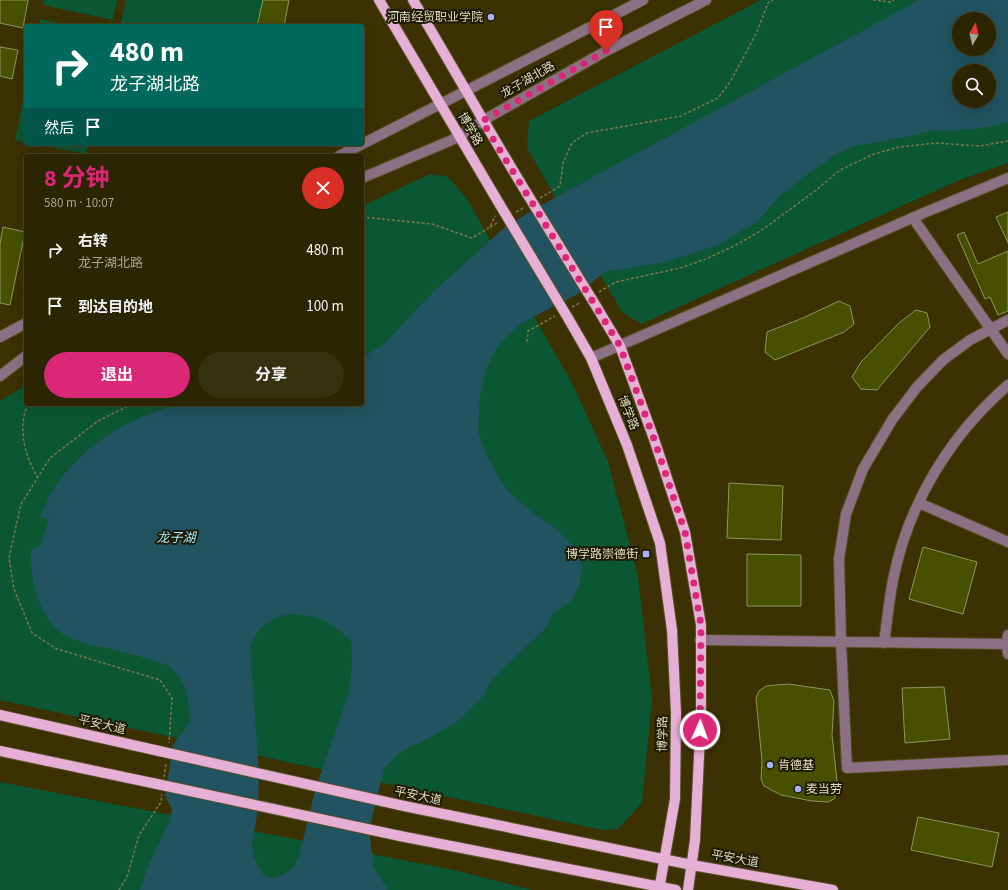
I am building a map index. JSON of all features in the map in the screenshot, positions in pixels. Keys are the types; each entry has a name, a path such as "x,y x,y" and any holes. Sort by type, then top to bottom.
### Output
{"main road":[{"name":"博学路","path":"379,0 441,103 459,137 568,314 591,358 627,445 660,543 672,630 676,713 675,799 660,888"},
{"name":"博学路","path":"413,0 466,90 482,121 620,346 654,439 685,532 701,625 700,723 695,840 688,890"},
{"name":"平安大道","path":"0,715 404,806 665,860 833,890"},
{"path":"0,751 160,781 400,836 676,890"}],"street":[{"name":"龙子湖北路","path":"364,143 643,0"},
{"name":"龙子湖北路","path":"364,177 459,137 482,121 606,51 706,0"},
{"name":"龙子湖北路","path":"343,154 358,146"},
{"path":"591,358 1008,178"},
{"path":"913,218 1008,354"},
{"path":"1008,320 970,340 943,360 917,387 892,420 863,469 846,514 839,560 847,768 1008,760"},
{"path":"0,337 24,324"},
{"path":"0,376 24,358"},
{"path":"884,643 893,578 902,548 929,480 950,447 988,402 1008,385"},
{"path":"919,503 1008,542"},
{"path":"700,640 1008,644"}],"path":[{"path":"534,201 560,186 563,163 572,143 587,134 681,116 718,98 730,82 757,32 768,3 773,0"},
{"path":"873,0 890,2 894,0"},
{"path":"596,294 616,282 680,268 706,259 732,247 762,230 815,192 840,170 874,154 899,147 936,143 980,146 1001,144 1008,141"},
{"path":"490,227 500,205"},
{"path":"515,212 528,205"},
{"path":"364,218 432,224 472,238 503,220"},
{"path":"568,314 582,301"},
{"path":"527,342 528,332 555,316"},
{"path":"27,406 22,424 26,452 38,478"},
{"path":"128,406 98,421 50,458 21,504 9,558 14,589 32,633 57,649 160,680 172,698 169,747"},
{"path":"160,781 166,763"},
{"path":"119,890 127,877 139,835 161,802 162,794"}],"green space":[{"path":"44,0 117,0 113,20 43,5"},
{"path":"126,0 263,0 258,24 120,24"},
{"path":"761,0 1008,0 1008,163 957,181 641,324 622,312 527,148 529,121"},
{"path":"40,19 64,24 39,24"},
{"path":"24,96 24,142 15,140"},
{"path":"44,146 88,146 86,154"},
{"path":"430,174 448,177 467,199 573,385 608,462 638,576 652,699 642,803 618,829 602,830 0,700 0,401 24,386 24,406 364,406 364,205"},
{"path":"0,782 454,870 532,890 0,890"}],"water":[{"name":"龙子湖","path":"919,0 1008,0 1008,122 982,128 953,131 934,130 906,137 854,146 835,155 809,173 778,198 757,222 718,245 659,263 606,271 576,295 520,324 498,345 486,369 480,397 478,431 486,455 506,489 527,508 556,529 573,546 582,565 580,584 572,600 553,614 545,629 491,680 484,695 458,721 426,740 411,746 395,757 384,769 369,830 374,868 388,890 140,890 148,866 169,822 172,809 165,795 173,745 190,722 186,690 179,677 167,665 71,638 64,635 51,623 40,604 36,593 31,560 31,549 40,546 49,519 40,517 46,503 51,493 65,474 78,459 93,446 109,435 143,416 175,406 364,406 364,356 383,345 433,292 505,227 538,207","holes":["290,614 300,614 316,618 330,624 351,640 352,663 349,692 316,787 299,856 294,867 285,874 274,878 267,877 262,873 253,855 252,842 258,810 259,772 250,648 256,634 264,625 275,618"]}],"building":[{"path":"0,0 28,0 23,28 0,23"},
{"path":"263,0 289,0 284,24 257,24"},
{"path":"0,47 18,50 12,79 0,76"},
{"path":"1008,212 1008,243 996,217"},
{"path":"3,227 24,232 10,305 0,303 0,244"},
{"path":"964,232 978,264 1008,251 1008,311 998,315 990,297 985,299 957,235"},
{"path":"839,301 850,306 854,324 844,332 775,360 765,352 767,332 803,318"},
{"path":"916,310 927,313 930,327 877,390 861,389 852,377 861,362 899,323"},
{"path":"729,483 783,486 781,540 727,538"},
{"path":"923,547 977,562 963,614 909,599"},
{"path":"747,554 801,555 801,606 747,606"},
{"path":"788,684 830,690 834,701 832,735 838,790 834,799 828,802 812,801 781,795 764,786 761,779 762,761 756,698 759,691 766,686"},
{"path":"944,687 950,739 905,743 902,688"},
{"path":"918,817 999,833 992,867 911,850"}],"place":[{"name":"河南经贸职业学院","path":"491,17"},
{"name":"博学路崇德街","path":"646,554"},
{"name":"肯德基","path":"770,765"},
{"name":"麦当劳","path":"798,789"}],"route":[{"path":"606,51 482,121 620,346 654,439 685,532 701,625 700,730"}]}
